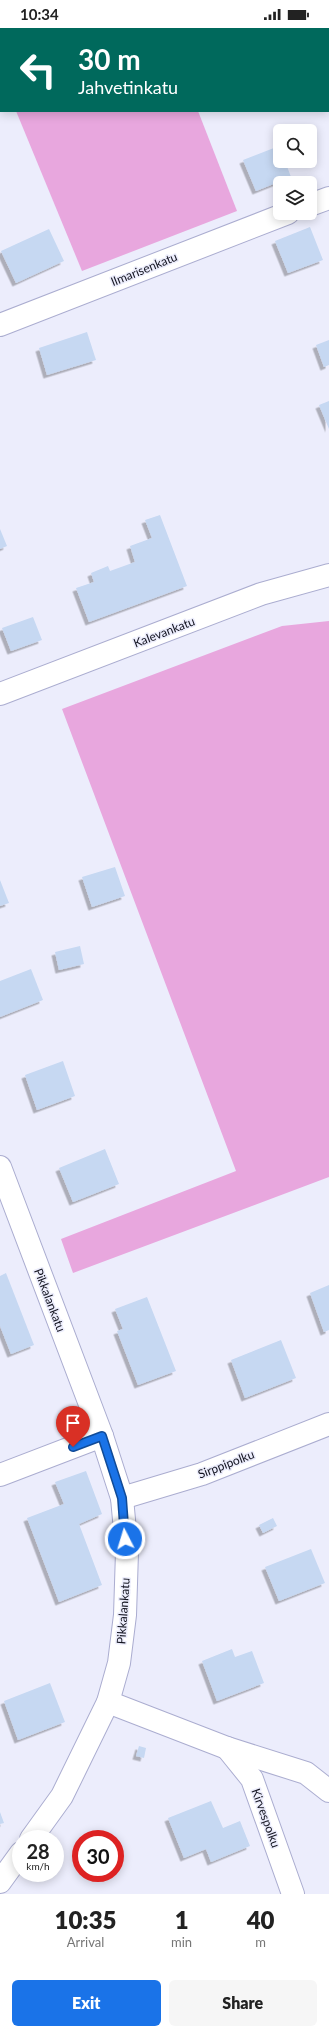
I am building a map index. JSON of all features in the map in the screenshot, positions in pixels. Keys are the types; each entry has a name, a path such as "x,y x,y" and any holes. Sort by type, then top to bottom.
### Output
{"street":[{"path":"317,202 329,198"},
{"name":"Ilmarisenkatu","path":"0,325 273,219"},
{"name":"Kalevankatu","path":"0,694 261,594 329,575"},
{"name":"Pikkalankatu","path":"0,1167 102,1436 122,1498 127,1552 125,1615 119,1663 108,1702 62,1796 37,1830"},
{"name":"Sirppipolku","path":"122,1498 202,1474 329,1424"},
{"path":"0,1475 102,1436"},
{"name":"Kirvespolku","path":"108,1702 227,1748 306,1773 329,1791"},
{"name":"Kirvespolku","path":"227,1748 252,1779 293,1894"},
{"path":"0,1882 12,1865"}],"shaded area":[{"path":"16,112 198,112 237,211 82,271"},
{"path":"329,621 329,1177 73,1273 61,1239 236,1171 62,709 282,626"}],"building":[{"path":"273,148 273,168 288,168 291,176 273,176 273,184 256,191 243,160"},
{"path":"310,227 323,260 288,273 275,241"},
{"path":"49,229 64,261 16,283 1,251"},
{"path":"87,332 96,360 47,375 39,348"},
{"path":"329,340 329,365 324,367 316,345"},
{"path":"329,401 329,429 319,405"},
{"path":"160,515 187,586 89,622 76,588 94,582 91,573 108,566 110,571 135,562 130,546 152,538 145,520"},
{"path":"0,529 7,546 0,549"},
{"path":"33,617 42,640 11,651 2,628"},
{"path":"115,867 125,896 92,907 82,877"},
{"path":"0,880 9,903 0,906"},
{"path":"80,946 84,964 59,970 55,952"},
{"path":"31,969 43,1000 0,1017 0,981"},
{"path":"63,1061 75,1096 37,1110 25,1075"},
{"path":"105,1149 119,1184 73,1202 59,1168"},
{"path":"6,1273 34,1345 11,1354 0,1326 0,1276"},
{"path":"329,1285 329,1330 324,1332 310,1293"},
{"path":"147,1297 176,1371 138,1385 117,1331 123,1329 115,1309"},
{"path":"281,1340 296,1378 245,1398 231,1360"},
{"path":"86,1471 102,1514 79,1524 102,1585 59,1602 27,1518 64,1504 55,1482"},
{"path":"273,1518 277,1526 263,1533 259,1525"},
{"path":"311,1549 325,1583 279,1601 265,1567"},
{"path":"232,1649 235,1657 252,1651 264,1683 217,1701 202,1661"},
{"path":"50,1683 65,1722 18,1740 4,1701"},
{"path":"139,1746 146,1748 144,1758 136,1756"},
{"path":"211,1801 223,1828 240,1821 250,1846 211,1862 206,1849 184,1858 168,1818"},
{"path":"0,1812 4,1823 0,1824"}],"route":[{"path":"73,1447 102,1436 122,1498 125,1539"}]}
